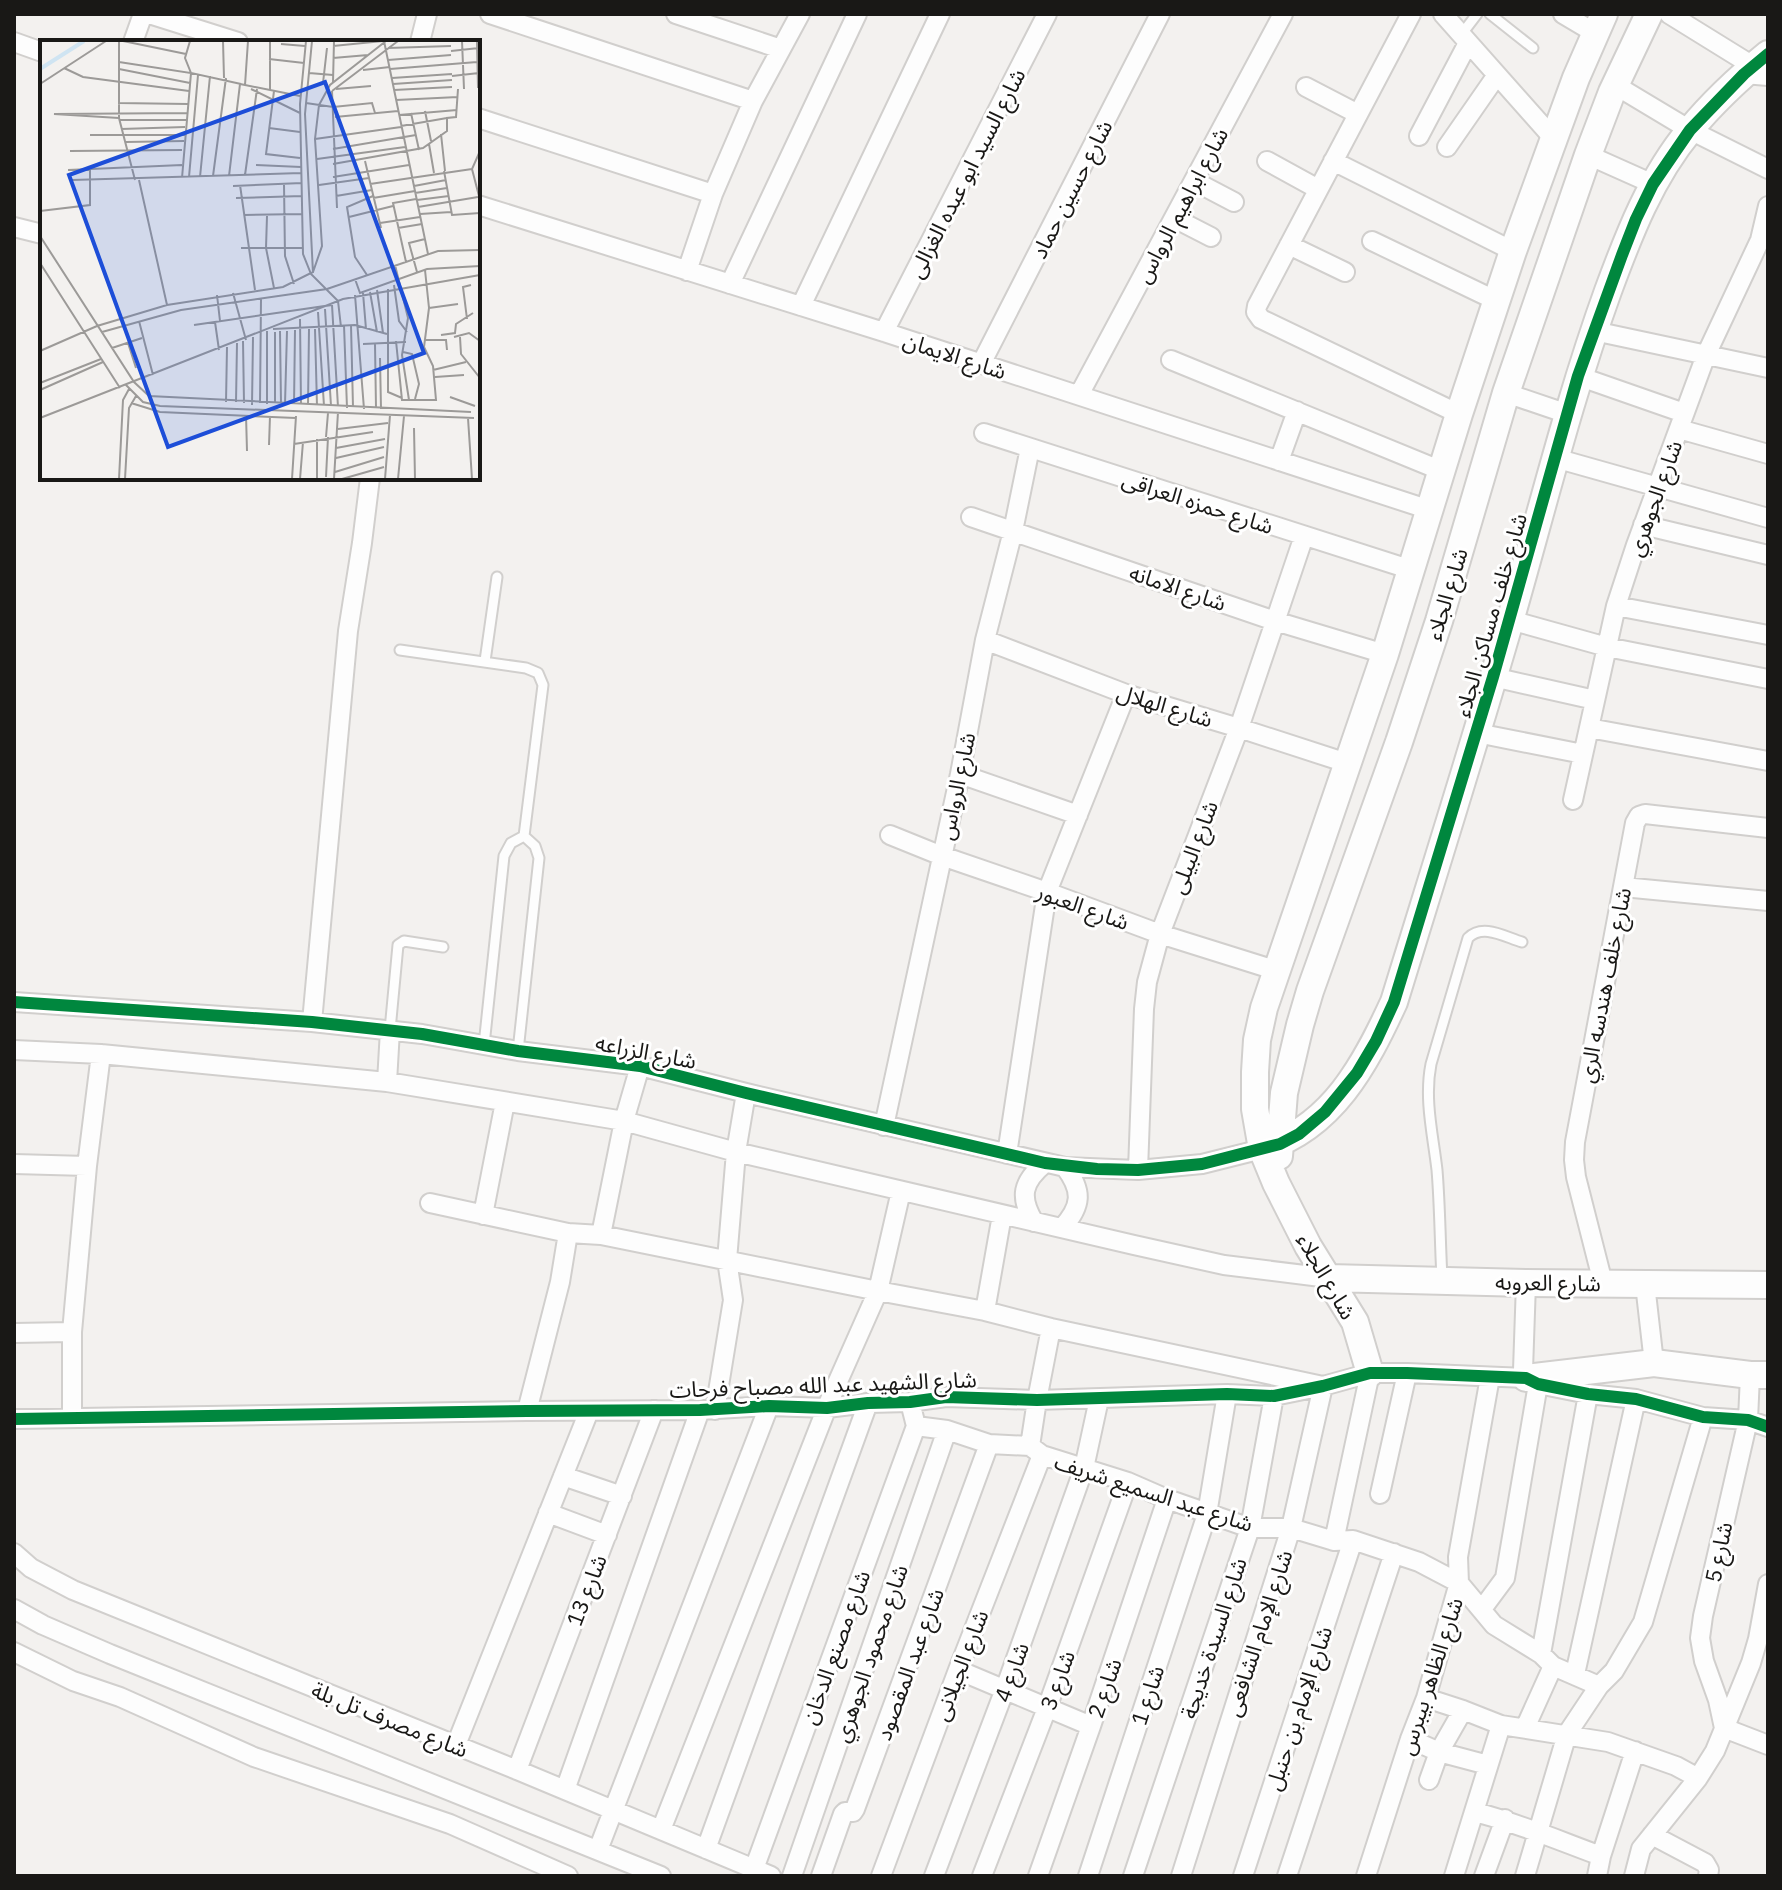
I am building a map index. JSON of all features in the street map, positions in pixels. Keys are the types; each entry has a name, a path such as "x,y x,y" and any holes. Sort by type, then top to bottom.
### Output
{"street":[{"path":"134,40 146,14 231,40"},
{"path":"420,40 427,14"},
{"path":"490,14 753,101"},
{"path":"676,14 781,49"},
{"path":"687,271 713,194 753,101 800,14"},
{"path":"730,284 857,14"},
{"path":"801,306 940,14"},
{"name":"شارع السيد ابو عبده الغزالى","path":"884,332 1047,14"},
{"name":"شارع حسين حماد","path":"981,364 1160,14"},
{"name":"شارع ابراهيم الرواس","path":"1079,395 1283,14"},
{"path":"1411,14 1256,312 1261,319 1459,414"},
{"path":"1443,14 1554,139"},
{"path":"1563,14 1600,24"},
{"name":"شارع الجلاء","path":"1271,1147 1300,1025 1439,621 1506,393 1588,155 1614,88 1649,14"},
{"path":"1669,14 1758,68"},
{"name":"شارع الجلاء","path":"1370,1373 1355,1322 1308,1246 1276,1183 1271,1147 1255,1109 1257,1040 1264,1008 1385,654 1513,251 1576,78 1600,24"},
{"path":"1419,136 1465,39"},
{"path":"14,42 40,51"},
{"name":"شارع خلف مساكن الجلاء","path":"1271,1147 1299,1134 1325,1112 1357,1073 1394,1002 1477,733 1578,376 1636,219 1653,184 1690,130 1758,68"},
{"path":"1447,147 1497,75"},
{"path":"1576,78 1614,88 1768,169"},
{"path":"1306,87 1358,114"},
{"path":"480,119 713,194"},
{"path":"1588,155 1653,184"},
{"path":"1267,161 1318,189"},
{"path":"1333,161 1513,251"},
{"path":"1194,181 1234,202"},
{"name":"شارع الايمان","path":"480,206 884,332 1430,510"},
{"name":"شارع الجوهري","path":"1573,800 1616,606 1706,355 1764,241 1768,206"},
{"path":"1174,218 1211,237"},
{"path":"14,227 40,234"},
{"path":"1372,241 1497,301"},
{"path":"1289,245 1345,272"},
{"path":"1594,331 1768,368"},
{"path":"1171,360 1442,471"},
{"path":"1578,376 1768,454"},
{"path":"1506,393 1568,414"},
{"path":"1279,461 1297,411"},
{"name":"شارع حمزه العراقى","path":"984,433 1412,570"},
{"name":"شارع الرواس","path":"884,1126 960,774 985,640 1030,448"},
{"path":"1555,458 1768,518"},
{"path":"312,1022 348,631 370,480"},
{"name":"شارع الامانه","path":"971,517 1275,621 1385,654"},
{"path":"1643,525 1768,555"},
{"name":"شارع البيلى","path":"1138,1170 1147,982 1160,934 1239,728 1304,536"},
{"path":"1616,606 1768,635"},
{"path":"1510,620 1607,647 1768,679"},
{"name":"شارع الهلال","path":"985,640 1126,694 1347,763"},
{"path":"1493,677 1595,700"},
{"path":"1007,1154 1047,892 1126,694"},
{"path":"1360,728 1365,739 1375,746 1387,748 1399,742"},
{"path":"1589,728 1768,761"},
{"path":"1477,733 1583,754"},
{"path":"960,774 1078,815"},
{"path":"1333,806 1344,801 1356,801 1367,808 1372,819"},
{"name":"شارع خلف هندسه الري","path":"1603,1283 1574,1160 1575,1142 1635,823 1639,816 1645,814 1768,828"},
{"name":"شارع العبور","path":"890,835 1160,934 1278,971"},
{"path":"1623,887 1768,901"},
{"name":"شارع الزراعه","path":"14,1002 312,1022 390,1030 518,1051 640,1066 1065,1167 1138,1170 1202,1164 1271,1147"},
{"path":"387,1082 390,1030"},
{"path":"14,1050 101,1054 387,1082 624,1121 736,1152 1224,1265 1329,1278"},
{"path":"72,1418 72,1332 101,1054"},
{"path":"601,1235 624,1121 640,1066"},
{"path":"565,1790 708,1410 733,1300 727,1260 736,1152 746,1093"},
{"path":"483,1215 505,1102"},
{"path":"1034,1222 1025,1207 1025,1190 1032,1174 1045,1163"},
{"path":"14,1164 87,1166"},
{"path":"1062,1228 1074,1216 1079,1198 1076,1181 1065,1167"},
{"path":"661,1830 827,1408 878,1291 901,1191"},
{"path":"430,1203 568,1233 601,1235 985,1311 1323,1386"},
{"path":"985,1311 1002,1215"},
{"path":"527,1411 560,1282 568,1233"},
{"name":"شارع العروبه","path":"1329,1278 1768,1285"},
{"path":"1482,1609 1505,1578 1532,1381 1523,1370 1526,1283"},
{"path":"1645,1284 1654,1363"},
{"name":"شارع الجيلانى","path":"881,1876 1036,1451 1037,1400 1051,1328"},
{"path":"14,1333 72,1332"},
{"path":"1532,1381 1654,1363 1759,1375"},
{"name":"شارع الشهيد عبد الله مصباح فرحات","path":"14,1419 708,1410 769,1406 827,1408 946,1397 1037,1400 1227,1394 1274,1396 1370,1373 1407,1373 1532,1381 1588,1394 1636,1399 1703,1417 1748,1420 1768,1427"},
{"name":"شارع الإمام بن حنبل","path":"1243,1876 1343,1541 1370,1373"},
{"path":"1380,1494 1407,1373"},
{"name":"شارع 5","path":"1724,1728 1700,1638 1759,1375"},
{"name":"شارع الظاهر بيبرس","path":"1366,1876 1426,1698 1459,1583 1458,1557 1490,1377"},
{"name":"شارع الإمام الشافعى","path":"1181,1876 1291,1528 1323,1386"},
{"name":"شارع 1","path":"1088,1876 1207,1514 1227,1394"},
{"path":"1525,1728 1547,1660 1588,1394"},
{"name":"شارع السيدة خديجة","path":"1133,1876 1250,1528 1274,1396"},
{"name":"شارع 4","path":"934,1876 1084,1468 1099,1399"},
{"path":"1575,1674 1636,1399"},
{"path":"910,1402 916,1426"},
{"path":"706,1849 868,1403"},
{"path":"598,1850 769,1406"},
{"name":"شارع 13","path":"517,1770 654,1410"},
{"path":"456,1745 589,1411"},
{"path":"1525,1876 1567,1734 1599,1686 1614,1671 1643,1622 1703,1417"},
{"name":"شارع عبد السميع شريف","path":"916,1426 947,1430 989,1444 1036,1451 1250,1528 1291,1528 1394,1553 1459,1583"},
{"name":"شارع مصنع الدخان","path":"763,1873 916,1426"},
{"name":"شارع محمود الجوهري","path":"792,1876 947,1430"},
{"name":"شارع عبد المقصود","path":"821,1876 843,1814 855,1809 989,1444"},
{"path":"563,1476 622,1496"},
{"name":"شارع 3","path":"982,1876 1047,1708 1128,1482"},
{"name":"شارع 2","path":"1038,1876 1167,1499"},
{"path":"548,1513 607,1535"},
{"name":"شارع مصرف تل بلة","path":"14,1553 31,1568 73,1590 763,1873"},
{"path":"1287,1876 1394,1553"},
{"path":"1459,1583 1494,1625 1547,1660 1599,1686"},
{"path":"1634,1876 1641,1849 1698,1778 1715,1751 1763,1639 1768,1584"},
{"name":"شارع مصرف تل بلة","path":"14,1609 110,1654 661,1876"},
{"path":"14,1652 73,1681 120,1697 254,1757 450,1824 548,1872 568,1876"},
{"path":"958,1670 1091,1726"},
{"path":"1426,1698 1501,1725 1608,1742 1676,1766 1698,1778"},
{"path":"1429,1780 1439,1752 1463,1710"},
{"path":"1454,1876 1501,1725"},
{"path":"1724,1728 1768,1745"},
{"path":"1410,1739 1439,1752 1488,1765"},
{"path":"1597,1876 1635,1751"},
{"path":"1475,1812 1505,1819 1601,1856"},
{"path":"1484,1876 1505,1819"},
{"path":"1652,1835 1705,1863 1708,1876"}],"lane":[{"path":"1465,39 1477,14"},
{"path":"1490,14 1533,48"},
{"path":"485,661 497,577"},
{"path":"400,650 533,669 542,679 524,836"},
{"path":"484,1045 504,856 511,843 524,836"},
{"path":"518,1051 539,858 535,846 524,836"},
{"path":"1443,1281 1437,1175 1428,1096 1431,1064 1468,938 1480,930 1522,942"},
{"path":"390,1030 398,945 404,941 443,947"}],"cycle path":[{"path":"14,1002 312,1022 422,1034 518,1051 640,1066 1045,1163 1097,1169 1138,1170 1202,1164 1280,1144 1299,1134 1325,1112 1357,1073 1394,1002 1493,677 1578,376 1636,219 1653,184 1690,130 1744,74 1768,54"},
{"path":"14,1419 700,1410 769,1406 827,1408 946,1397 1037,1400 1227,1394 1274,1396 1370,1373 1407,1373 1526,1378 1538,1384 1636,1399 1703,1417 1748,1420 1768,1427"}]}
